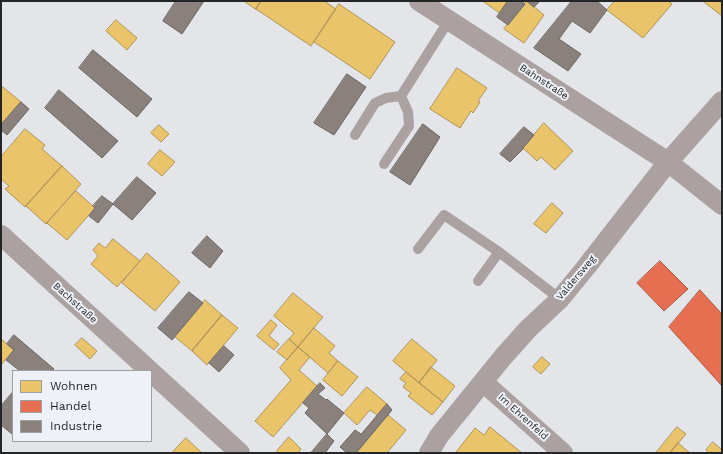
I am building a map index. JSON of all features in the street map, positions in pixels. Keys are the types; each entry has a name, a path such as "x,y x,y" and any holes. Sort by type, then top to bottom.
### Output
{"street":[{"name":"Bahnstraße","path":"419,1 668,162 722,204"},
{"name":"Valdersweg","path":"429,453 439,436 483,382 528,329 560,299 668,162 722,101"},
{"name":"Bachstraße","path":"1,235 148,370"},
{"name":"Bachstraße","path":"152,374 240,453"},
{"name":"Im Ehrenfeld","path":"483,382 563,453"}],"lane":[{"path":"401,96 449,20"},
{"path":"355,135 375,104 386,98 401,96"},
{"path":"384,164 409,126 408,112 401,96"},
{"path":"418,249 444,215 499,252 560,299"},
{"path":"478,281 499,252"}],"building: Wohnen":[{"path":"244,1 261,1 256,9"},
{"path":"261,1 324,1 336,9 311,46 256,9"},
{"path":"483,1 508,1 500,13"},
{"path":"527,1 544,15 524,43 504,29"},
{"path":"615,1 668,1 672,4 643,38 607,10"},
{"path":"722,1 722,16 704,2"},
{"path":"339,4 395,42 370,79 314,42"},
{"path":"116,20 137,38 127,50 106,31"},
{"path":"457,68 487,88 478,101 480,102 473,113 471,111 460,128 430,109"},
{"path":"3,87 21,102 1,125 1,89"},
{"path":"544,123 573,151 555,170 541,157 537,161 523,148"},
{"path":"159,125 169,134 161,142 151,133"},
{"path":"25,129 45,145 42,149 62,166 25,207 5,189 9,186 1,179 1,157"},
{"path":"160,150 175,162 162,176 148,164"},
{"path":"62,166 81,184 46,224 26,206"},
{"path":"76,191 95,208 67,240 47,223"},
{"path":"552,203 563,213 546,233 534,224"},
{"path":"113,239 140,261 117,287 91,264 98,256 93,250 99,243 105,248"},
{"path":"147,253 180,282 155,311 122,283"},
{"path":"293,293 323,317 298,347 289,339 294,333 274,316"},
{"path":"205,300 222,315 192,351 175,337"},
{"path":"222,315 238,328 207,365 192,351"},
{"path":"271,320 277,325 269,336 279,344 274,350 257,336"},
{"path":"314,328 335,346 329,353 338,361 328,373 298,347"},
{"path":"82,338 97,351 90,359 75,345"},
{"path":"1,339 14,350 1,365"},
{"path":"289,339 298,347 287,360 277,352"},
{"path":"412,339 437,360 419,383 393,361"},
{"path":"298,347 310,357 299,370 317,386 273,437 255,421 291,380 280,368"},
{"path":"542,357 550,364 541,374 533,367"},
{"path":"338,361 358,377 342,396 323,380"},
{"path":"431,367 455,386 443,402 419,383"},
{"path":"406,372 443,402 432,415 408,396 411,393 403,387 406,383 400,379"},
{"path":"367,387 387,404 377,415 370,410 357,425 344,413"},
{"path":"388,415 406,430 387,453 357,453"},
{"path":"490,427 522,453 456,452 475,428 484,435"},
{"path":"677,427 686,434 670,453 656,453"},
{"path":"289,437 301,449 298,453 278,453 277,451"},
{"path":"186,438 202,453 172,453"},
{"path":"713,442 722,450 722,453 709,453 706,450"},
{"path":"678,443 690,453 670,453"}],"building: Handel":[{"path":"660,261 688,289 664,311 637,283"},
{"path":"700,290 722,314 722,386 669,327"}],"building: Industrie":[{"path":"176,1 204,1 182,34 163,21"},
{"path":"508,1 521,1 525,4 508,25 497,17"},
{"path":"527,1 540,1 534,7"},
{"path":"572,1 597,1 607,10 590,33 572,21 559,39 581,54 568,71 534,48"},
{"path":"93,50 152,99 137,117 79,68"},
{"path":"347,74 366,87 334,135 314,123"},
{"path":"59,90 118,141 102,158 45,108"},
{"path":"21,102 29,109 7,135 1,130 1,125"},
{"path":"423,124 440,137 410,185 390,172"},
{"path":"524,127 534,135 510,162 500,154"},
{"path":"137,177 156,193 132,220 113,204"},
{"path":"102,196 113,204 98,223 89,216 95,208 93,206"},
{"path":"207,236 223,251 210,268 192,253"},
{"path":"189,292 203,303 172,340 158,328"},
{"path":"14,335 54,369 19,370 6,360 14,350 7,344"},
{"path":"224,346 234,355 219,372 209,363"},
{"path":"320,383 325,388 318,394 326,400 327,399 344,413 327,434 305,413 309,408 303,403"},
{"path":"12,393 12,434 1,425 1,406"},
{"path":"387,404 392,410 356,453 347,453 340,447 355,430 361,434"},
{"path":"327,434 334,441 325,453 311,453"}]}
